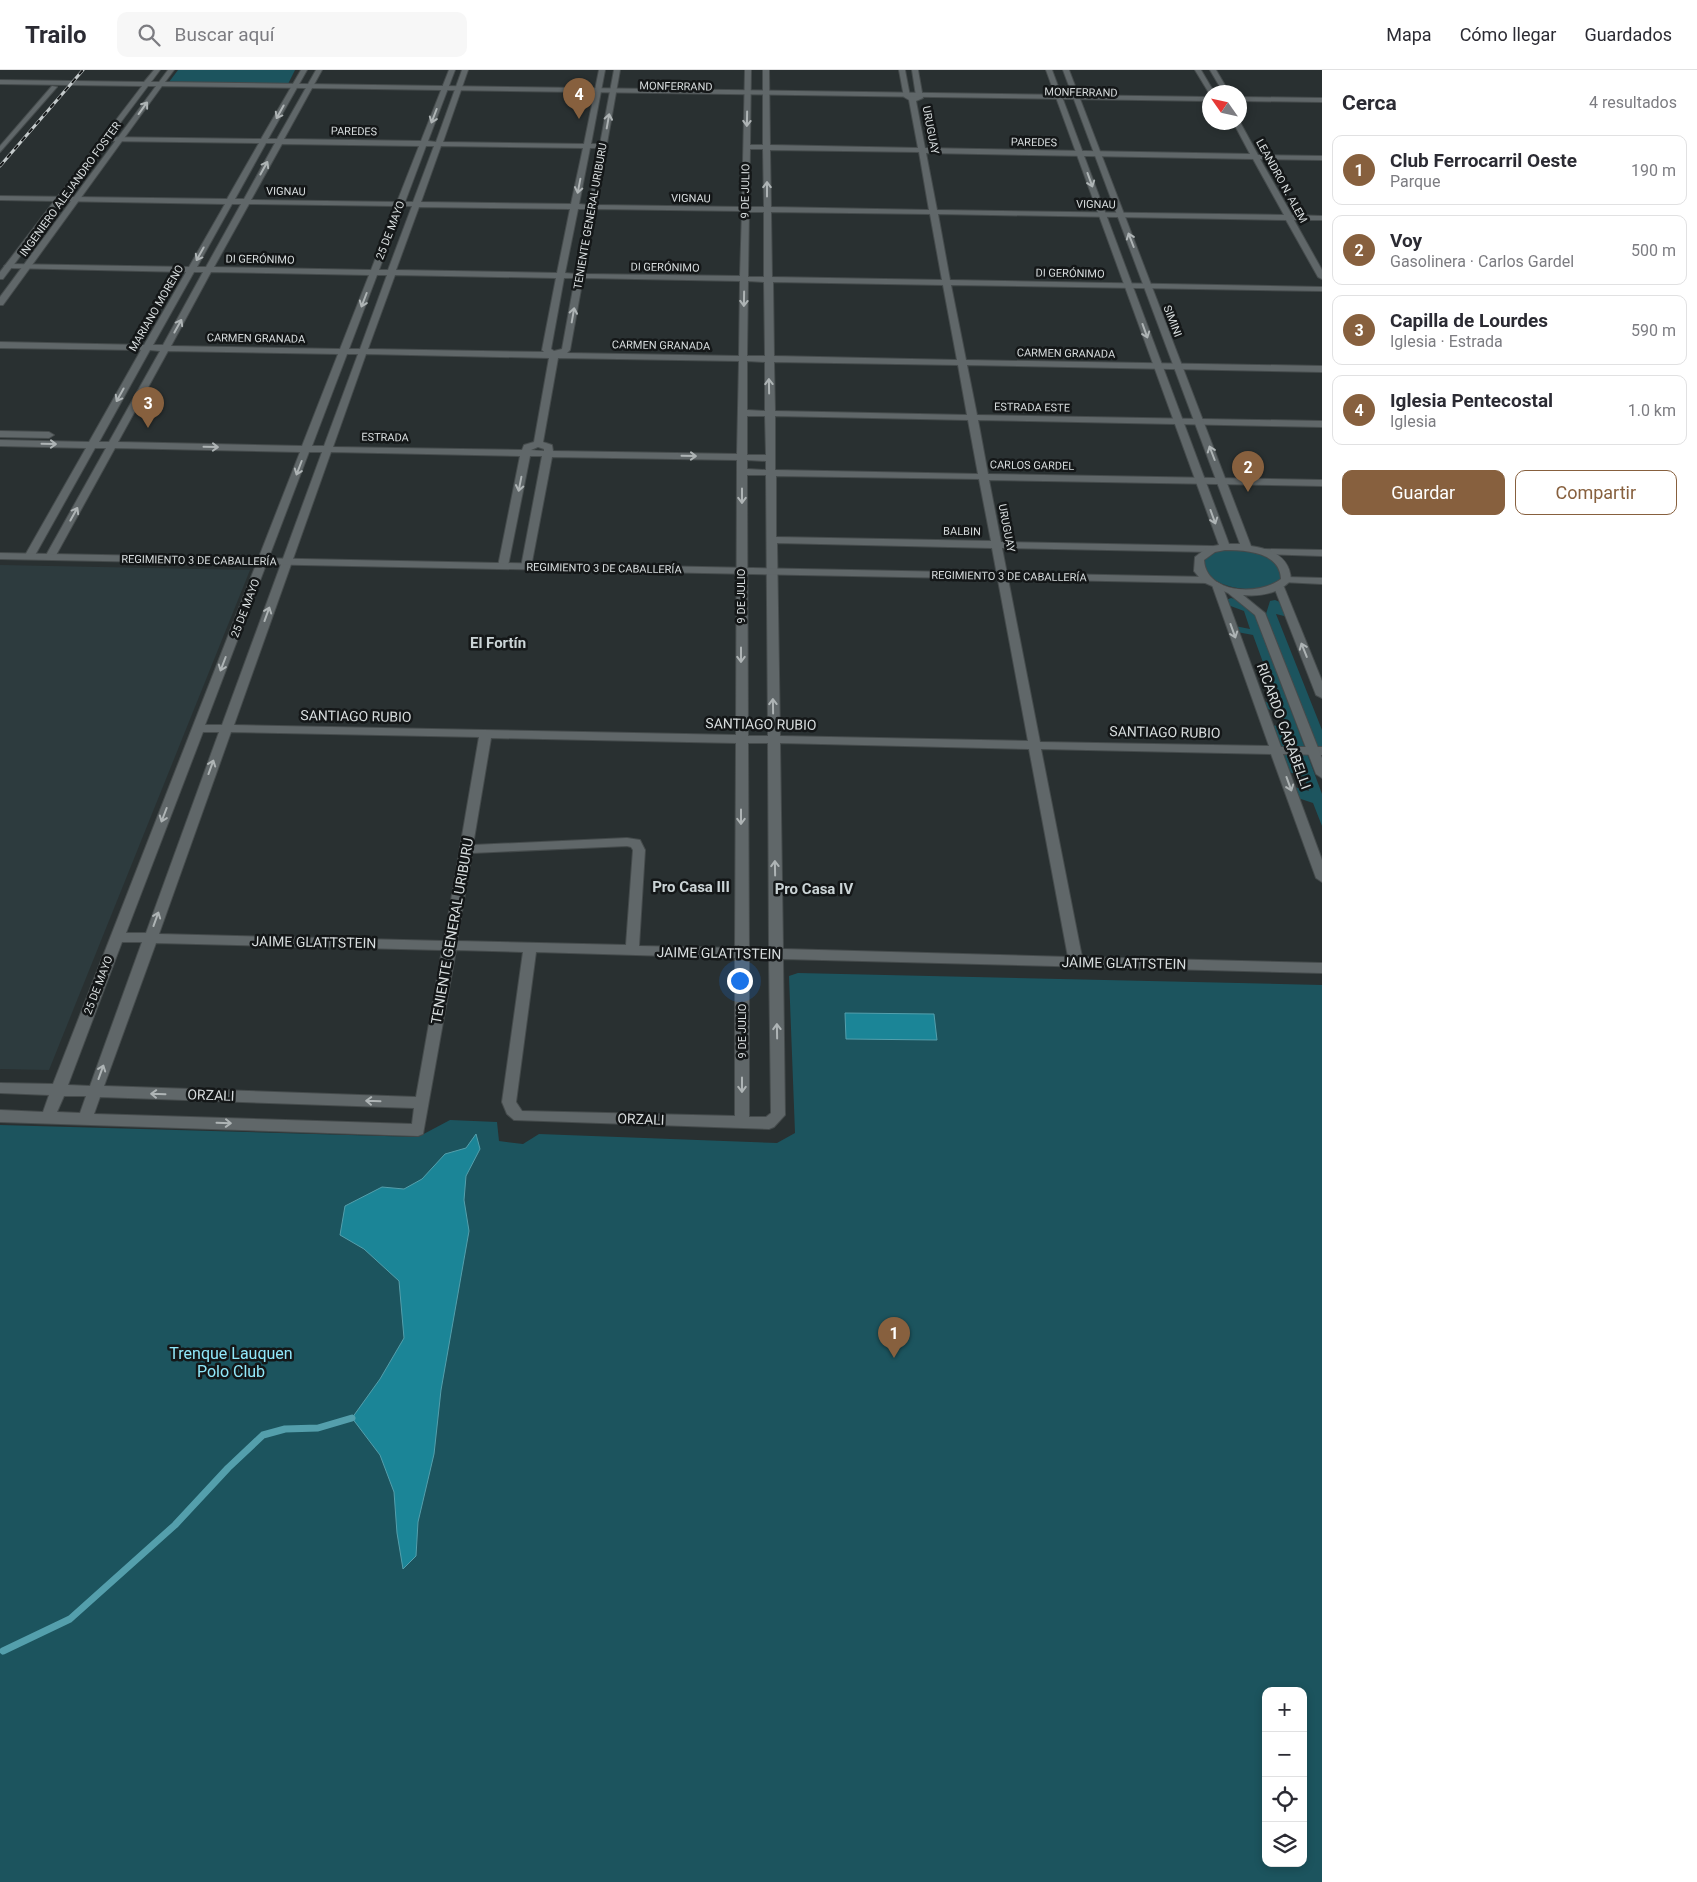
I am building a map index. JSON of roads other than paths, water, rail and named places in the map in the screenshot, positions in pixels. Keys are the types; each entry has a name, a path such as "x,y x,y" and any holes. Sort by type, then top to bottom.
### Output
{"street":[{"path":"145,86 157,70"},
{"name":"INGENIERO ALEJANDRO FOSTER","path":"0,303 171,70"},
{"name":"MARIANO MORENO","path":"31,552 304,70"},
{"name":"MARIANO MORENO","path":"53,553 318,70"},
{"name":"25 DE MAYO","path":"48,1117 452,70"},
{"name":"25 DE MAYO","path":"85,1118 465,70"},
{"name":"TENIENTE GENERAL URIBURU","path":"554,355 546,350 602,70"},
{"name":"TENIENTE GENERAL URIBURU","path":"554,355 566,350 617,70"},
{"name":"9 DE JULIO","path":"742,1122 742,358 748,70"},
{"name":"9 DE JULIO","path":"766,70 778,1115"},
{"name":"URUGUAY","path":"902,70 913,96 1076,962"},
{"name":"URUGUAY","path":"913,96 915,70"},
{"path":"1050,70 1225,547"},
{"name":"SIMINI","path":"1066,70 1247,548"},
{"path":"1198,70 1207,85"},
{"path":"1212,70 1222,85"},
{"path":"0,82 70,85"},
{"path":"0,87 54,87 70,85"},
{"name":"MONFERRAND","path":"70,85 1060,99 1202,99"},
{"name":"INGENIERO ALEJANDRO FOSTER","path":"0,277 145,86"},
{"path":"0,150 54,87"},
{"name":"MONFERRAND","path":"1077,99 1202,103"},
{"path":"1247,99 1322,100"},
{"path":"1247,104 1322,105"},
{"name":"LEANDRO N. ALEM","path":"1240,130 1322,277"},
{"name":"PAREDES","path":"105,139 603,146"},
{"name":"PAREDES","path":"746,147 1322,158"},
{"name":"VIGNAU","path":"0,198 1322,218"},
{"name":"DI GERÓNIMO","path":"8,266 1322,288"},
{"name":"CARMEN GRANADA","path":"0,345 1322,369"},
{"name":"TENIENTE GENERAL URIBURU","path":"538,444 554,355"},
{"name":"ESTRADA ESTE","path":"742,413 1322,424"},
{"name":"ESTRADA","path":"0,434 117,436 308,444"},
{"name":"ESTRADA","path":"0,443 92,445 538,444 770,453"},
{"name":"ESTRADA","path":"328,444 526,452 742,452"},
{"path":"504,562 527,447 538,444 549,447 527,563"},
{"name":"CARLOS GARDEL","path":"742,472 1322,483"},
{"name":"BALBIN","path":"771,540 1212,550 1225,547 1247,548 1264,552"},
{"name":"REGIMIENTO 3 DE CABALLERÍA","path":"0,548 53,553 265,558 1003,572 1200,572"},
{"path":"1212,550 1199,559 1200,572 1260,613 1318,750 1322,774"},
{"name":"REGIMIENTO 3 DE CABALLERÍA","path":"0,556 31,552"},
{"path":"1264,552 1322,553"},
{"path":"1264,552 1284,566 1281,583 1322,695"},
{"name":"REGIMIENTO 3 DE CABALLERÍA","path":"1003,572 1216,584 1247,593 1281,583"},
{"path":"1260,613 1262,604 1281,583 1322,574"},
{"path":"1281,583 1322,581"},
{"name":"RICARDO CARABELLI","path":"1216,584 1322,878"},
{"name":"SANTIAGO RUBIO","path":"198,728 1318,750"},
{"name":"TENIENTE GENERAL URIBURU","path":"418,1130 486,733"},
{"path":"466,849 627,842 636,844 639,850 632,950"},
{"name":"JAIME GLATTSTEIN","path":"116,937 1322,968"},
{"name":"ORZALI","path":"530,948 509,1102 512,1110 519,1116 769,1123 778,1115"},
{"name":"ORZALI","path":"0,1088 422,1103"},
{"name":"ORZALI","path":"0,1116 418,1130"}],"waterway":[{"path":"3,1651 70,1619 175,1525 228,1468 263,1435 285,1429 318,1428 352,1418"}],"railway":[{"path":"0,166 83,70"}],"place":[{"name":"Iglesia Pentecostal","path":"579,119"},
{"name":"Capilla de Lourdes","path":"148,428"},
{"name":"Voy","path":"1248,492"},
{"name":"Club Ferrocarril Oeste","path":"894,1358"}],"district":[{"name":"El Fortín","path":"498,643"},
{"name":"Pro Casa III","path":"691,887"},
{"name":"Pro Casa IV","path":"814,889"}],"park label":[{"name":"Trenque Lauquen Polo Club","path":"231,1362"}]}
